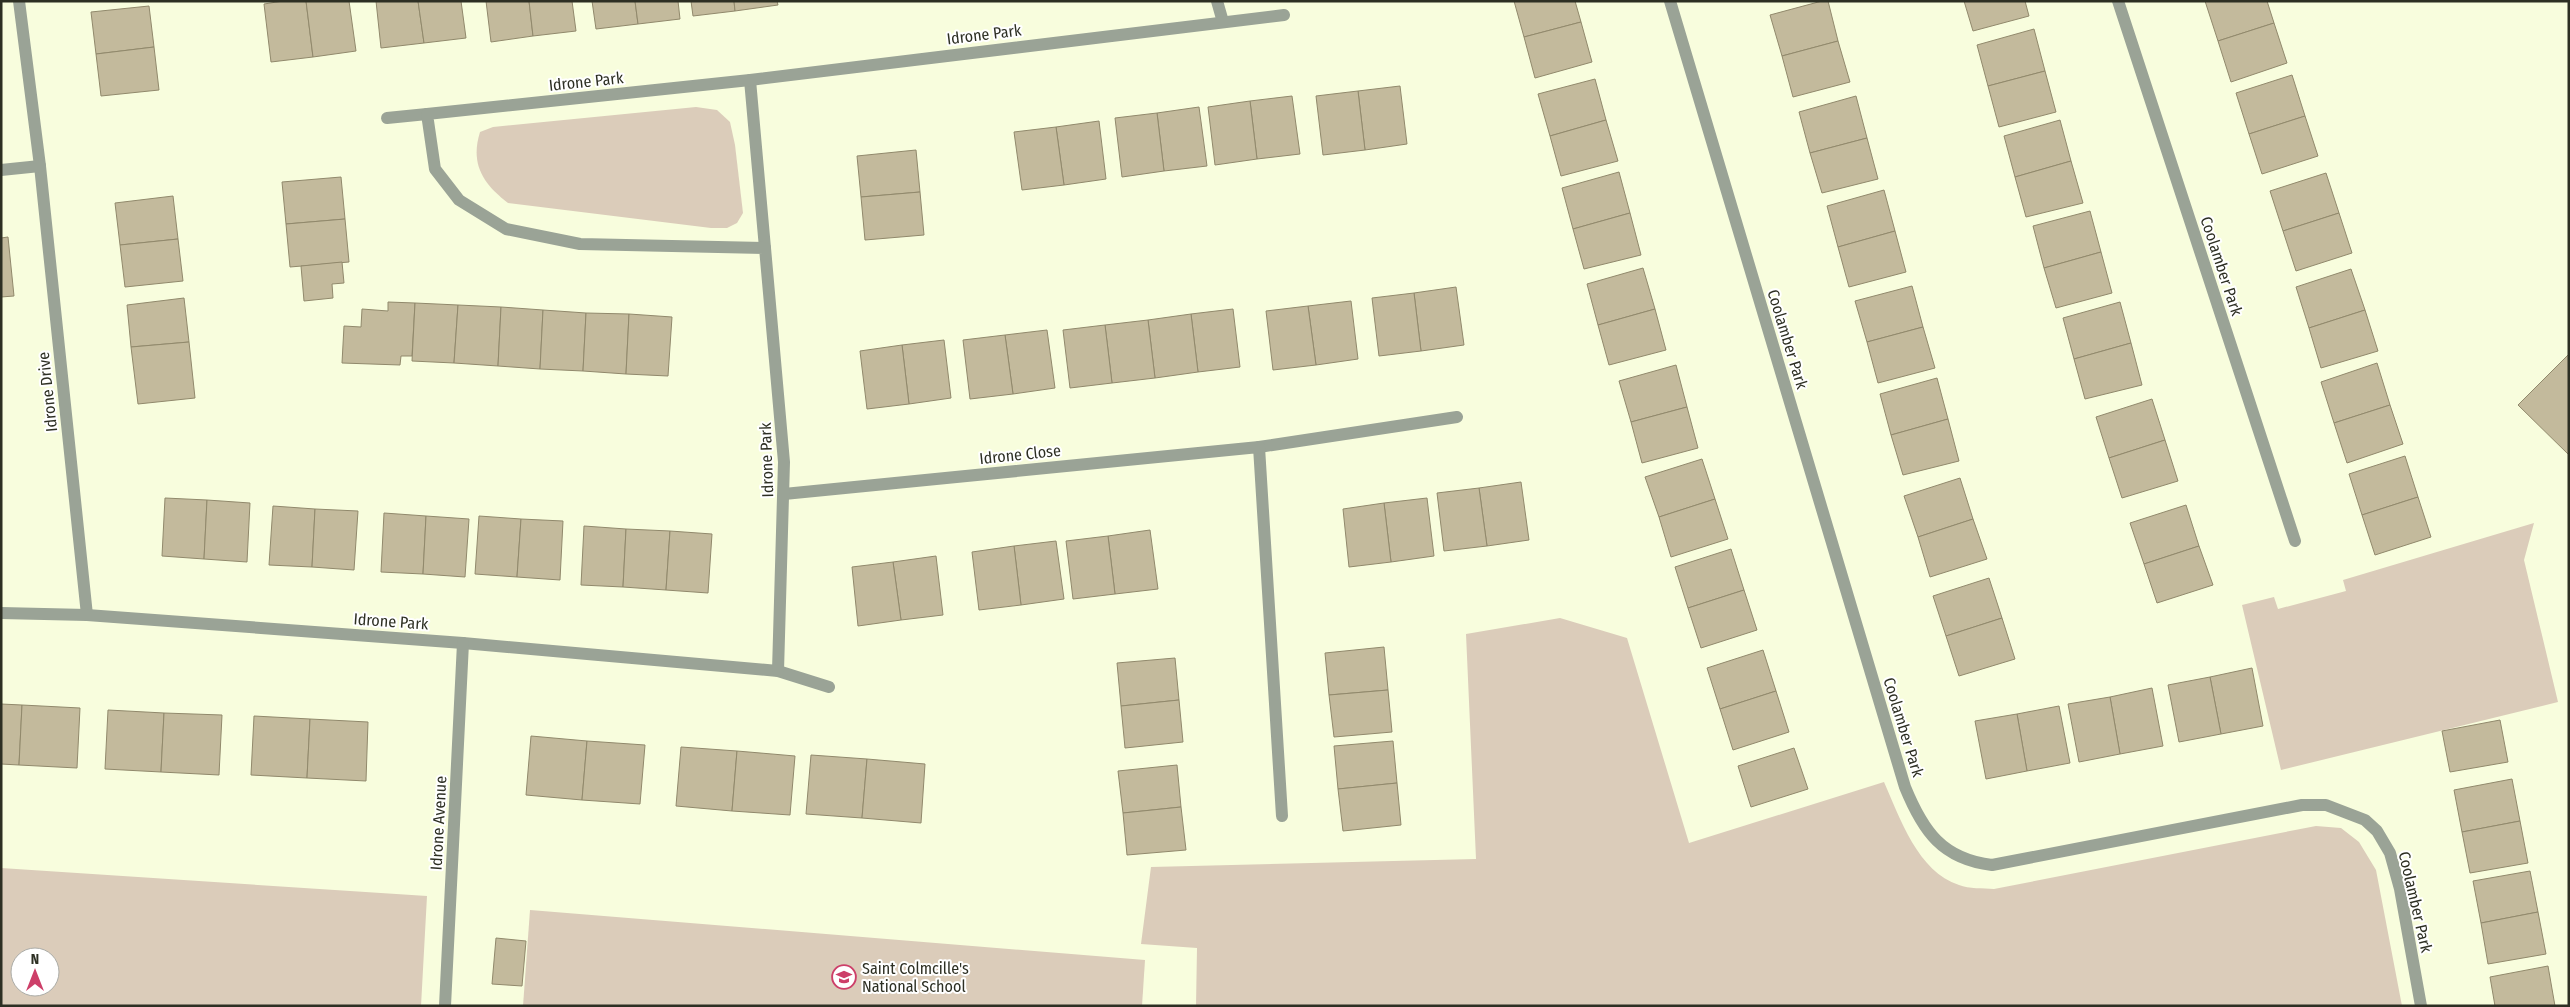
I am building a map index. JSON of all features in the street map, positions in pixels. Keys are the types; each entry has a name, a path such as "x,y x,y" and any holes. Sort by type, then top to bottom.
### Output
{"street":[{"name":"Idrone Drive","path":"19,1 40,166 87,615"},
{"path":"1217,1 1223,22"},
{"name":"Coolamber Park","path":"1670,1 1902,778 1912,806 1925,828 1940,846 1955,855 1972,863 1992,865 2302,805 2326,805 2350,813 2364,820 2377,831 2390,853 2400,888 2421,1006"},
{"name":"Coolamber Park","path":"2118,1 2295,541"},
{"name":"Idrone Park","path":"387,118 750,80 1284,15"},
{"name":"Idrone Park","path":"750,80 784,462 778,671"},
{"path":"426,114 435,169 459,200 506,229 580,244 765,248"},
{"path":"1,170 40,166"},
{"name":"Idrone Close","path":"784,494 1259,447 1458,417"},
{"path":"1259,447 1282,816"},
{"name":"Idrone Park","path":"1,613 87,615 463,643 778,671 829,687"},
{"name":"Idrone Avenue","path":"444,1006 463,643"}],"shaded area":[{"path":"696,107 717,110 730,122 735,145 743,213 737,223 727,228 711,228 508,203 486,181 478,164 477,143 480,132 493,127"},
{"path":"2534,523 2524,560 2558,702 2281,770 2242,605 2274,597 2278,609 2346,591 2343,580"},
{"path":"1560,618 1627,638 1689,843 1884,782 1904,827 1921,856 1945,878 1959,885 1972,888 1994,889 2316,826 2341,828 2359,842 2376,870 2402,1006 1196,1006 1197,948 1141,944 1151,867 1476,859 1466,634"},
{"path":"1,868 427,896 421,1006 1,1006"},
{"name":"Saint Colmcille's National School","path":"530,910 1145,960 1142,1006 523,1006"}],"building":[{"path":"283,1 306,1 313,57 271,62 264,4"},
{"path":"306,1 349,1 356,51 313,57"},
{"path":"376,1 418,1 424,43 381,48"},
{"path":"418,1 461,1 466,38 424,43"},
{"path":"486,1 529,1 533,36 491,42"},
{"path":"529,1 572,1 576,31 533,36"},
{"path":"592,1 635,1 638,24 596,29"},
{"path":"635,1 678,1 680,19 638,24"},
{"path":"691,1 734,1 735,11 693,16"},
{"path":"734,1 777,1 778,5 735,11"},
{"path":"1514,1 1575,1 1581,22 1524,37"},
{"path":"1828,1 1838,41 1782,56 1770,15"},
{"path":"1964,1 2025,1 2029,16 1973,31"},
{"path":"2205,1 2267,1 2274,23 2218,41"},
{"path":"149,6 154,47 96,54 91,12"},
{"path":"1581,22 1592,62 1535,78 1524,37"},
{"path":"2274,23 2287,63 2231,82 2218,41"},
{"path":"2034,29 2045,71 1988,86 1977,45"},
{"path":"1838,41 1850,82 1793,97 1782,56"},
{"path":"154,47 159,90 101,96 96,54"},
{"path":"2045,71 2056,112 1999,127 1988,86"},
{"path":"2292,75 2305,116 2249,134 2236,93"},
{"path":"1595,79 1606,120 1550,136 1538,94"},
{"path":"1400,86 1407,144 1365,150 1358,91"},
{"path":"1358,91 1365,150 1323,155 1316,96"},
{"path":"1292,96 1300,154 1257,159 1250,101"},
{"path":"1856,96 1867,138 1810,153 1799,112"},
{"path":"1250,101 1257,159 1215,165 1208,107"},
{"path":"1199,107 1207,166 1164,171 1157,113"},
{"path":"1157,113 1164,171 1122,177 1115,118"},
{"path":"2305,116 2318,156 2262,174 2249,134"},
{"path":"1606,120 1618,161 1561,176 1550,136"},
{"path":"2060,120 2071,161 2015,177 2004,136"},
{"path":"1099,121 1106,179 1064,185 1056,127"},
{"path":"1056,127 1064,185 1022,190 1014,132"},
{"path":"1867,138 1878,179 1822,193 1810,153"},
{"path":"916,150 920,192 861,197 857,156"},
{"path":"2071,161 2083,203 2026,217 2015,177"},
{"path":"1619,172 1630,213 1573,229 1562,188"},
{"path":"2326,173 2339,213 2283,231 2270,191"},
{"path":"341,177 345,219 286,224 282,182"},
{"path":"1884,190 1895,231 1838,247 1827,206"},
{"path":"920,192 924,235 865,240 861,197"},
{"path":"173,196 178,239 120,245 115,203"},
{"path":"2090,211 2101,252 2044,268 2033,226"},
{"path":"1630,213 1641,255 1584,269 1573,229"},
{"path":"2339,213 2352,253 2296,271 2283,231"},
{"path":"345,219 349,262 290,267 286,224"},
{"path":"1895,231 1906,272 1849,287 1838,247"},
{"path":"8,237 14,296 1,297 1,238"},
{"path":"178,239 183,281 125,287 120,245"},
{"path":"2101,252 2112,293 2056,308 2044,268"},
{"path":"342,262 344,283 332,284 333,298 304,301 301,266"},
{"path":"1643,268 1655,309 1598,325 1587,284"},
{"path":"2351,269 2365,310 2309,328 2296,287"},
{"path":"1912,286 1923,327 1867,342 1855,301"},
{"path":"1456,287 1464,345 1421,351 1414,293"},
{"path":"1414,293 1421,351 1379,356 1372,298"},
{"path":"184,298 189,342 131,347 127,305"},
{"path":"1351,301 1358,359 1316,365 1308,306"},
{"path":"388,302 415,303 412,356 401,356 400,365 342,363 344,326 361,327 362,309 388,311"},
{"path":"2120,302 2131,343 2074,359 2063,318"},
{"path":"415,303 458,305 454,363 412,361"},
{"path":"458,305 501,307 498,366 454,363"},
{"path":"1308,306 1316,365 1273,370 1266,311"},
{"path":"501,307 543,310 540,369 498,366"},
{"path":"1233,309 1240,367 1198,372 1191,314"},
{"path":"1655,309 1666,350 1609,365 1598,325"},
{"path":"543,310 586,313 583,371 540,369"},
{"path":"2365,310 2378,351 2321,368 2309,328"},
{"path":"586,313 629,314 626,374 583,371"},
{"path":"629,314 672,317 668,376 626,374"},
{"path":"1191,314 1198,372 1155,378 1148,320"},
{"path":"1148,320 1155,378 1112,383 1105,325"},
{"path":"1105,325 1112,383 1070,388 1063,330"},
{"path":"1923,327 1935,368 1878,383 1867,342"},
{"path":"1047,330 1055,388 1013,394 1005,335"},
{"path":"1005,335 1013,394 970,399 963,340"},
{"path":"944,340 951,398 909,404 902,345"},
{"path":"189,342 195,398 138,404 131,347"},
{"path":"2131,343 2142,385 2085,399 2074,359"},
{"path":"902,345 909,404 867,409 860,351"},
{"path":"2569,354 2569,455 2518,405"},
{"path":"2377,363 2390,405 2334,423 2321,382"},
{"path":"1676,365 1687,407 1631,422 1619,381"},
{"path":"1937,378 1948,419 1891,435 1880,394"},
{"path":"2152,399 2165,440 2109,458 2096,417"},
{"path":"2390,405 2403,444 2347,463 2334,423"},
{"path":"1687,407 1698,448 1642,463 1631,422"},
{"path":"1948,419 1959,461 1903,475 1891,435"},
{"path":"2165,440 2178,481 2122,498 2109,458"},
{"path":"2405,456 2418,497 2362,515 2349,474"},
{"path":"1702,459 1715,499 1659,517 1645,477"},
{"path":"1960,478 1973,519 1918,537 1904,496"},
{"path":"1521,482 1529,540 1487,546 1479,488"},
{"path":"1479,488 1487,546 1444,551 1437,493"},
{"path":"2418,497 2431,537 2375,555 2362,515"},
{"path":"165,498 207,500 204,559 162,556"},
{"path":"1427,498 1434,556 1391,562 1384,503"},
{"path":"1715,499 1728,539 1671,557 1659,517"},
{"path":"207,500 250,503 247,562 204,559"},
{"path":"1384,503 1391,562 1349,567 1343,509"},
{"path":"2186,505 2199,546 2144,564 2130,523"},
{"path":"273,506 315,509 312,567 269,565"},
{"path":"315,509 358,511 354,570 312,567"},
{"path":"384,513 426,516 423,574 381,572"},
{"path":"426,516 469,519 465,577 423,574"},
{"path":"479,516 521,519 517,577 475,574"},
{"path":"521,519 563,521 560,580 517,577"},
{"path":"1973,519 1987,559 1930,577 1918,537"},
{"path":"584,526 626,529 623,587 581,585"},
{"path":"626,529 670,531 666,590 623,587"},
{"path":"1150,530 1158,589 1115,594 1108,536"},
{"path":"670,531 712,534 708,593 666,590"},
{"path":"1108,536 1115,594 1073,599 1066,541"},
{"path":"1056,541 1064,599 1021,605 1014,546"},
{"path":"1014,546 1021,605 979,610 972,552"},
{"path":"2199,546 2213,585 2157,603 2144,564"},
{"path":"1731,549 1744,590 1688,608 1675,567"},
{"path":"936,556 943,615 901,620 893,562"},
{"path":"893,562 901,620 858,626 852,567"},
{"path":"1989,578 2002,618 1946,636 1933,596"},
{"path":"1744,590 1757,630 1701,648 1688,608"},
{"path":"2002,618 2015,659 1959,676 1946,636"},
{"path":"1384,647 1388,690 1329,695 1325,653"},
{"path":"1763,650 1776,691 1720,709 1707,668"},
{"path":"1175,658 1179,700 1121,706 1117,663"},
{"path":"2252,668 2263,726 2221,734 2210,677"},
{"path":"2210,677 2221,734 2179,742 2168,685"},
{"path":"2152,688 2163,746 2120,754 2110,697"},
{"path":"1388,690 1392,732 1334,737 1329,695"},
{"path":"1776,691 1789,732 1733,750 1720,709"},
{"path":"2110,697 2120,754 2079,762 2068,704"},
{"path":"1179,700 1183,742 1125,748 1121,706"},
{"path":"1,704 22,705 19,765 1,764"},
{"path":"22,705 80,708 77,768 19,765"},
{"path":"2059,706 2070,763 2027,771 2017,714"},
{"path":"108,710 164,713 161,772 105,769"},
{"path":"164,713 222,715 219,775 161,772"},
{"path":"2017,714 2027,771 1986,779 1975,721"},
{"path":"254,716 310,719 307,778 251,775"},
{"path":"310,719 368,722 366,781 307,778"},
{"path":"2500,720 2508,762 2450,772 2442,731"},
{"path":"531,736 587,741 582,800 526,795"},
{"path":"587,741 645,745 640,804 582,800"},
{"path":"1393,741 1397,783 1338,789 1334,746"},
{"path":"681,747 737,751 732,811 676,806"},
{"path":"1794,748 1808,789 1751,807 1738,766"},
{"path":"737,751 795,756 790,815 732,811"},
{"path":"811,755 867,759 862,818 806,814"},
{"path":"867,759 925,764 921,823 862,818"},
{"path":"1177,765 1181,807 1123,813 1118,771"},
{"path":"2512,779 2520,821 2462,832 2454,790"},
{"path":"1397,783 1401,825 1343,831 1338,789"},
{"path":"1181,807 1186,850 1127,855 1123,813"},
{"path":"2520,821 2528,863 2470,873 2462,832"},
{"path":"2530,871 2538,912 2481,923 2473,881"},
{"path":"2538,912 2546,954 2488,964 2481,923"},
{"path":"496,938 526,941 522,986 492,984"},
{"path":"2548,966 2555,1006 2495,1006 2490,977"}],"place":[{"name":"Saint Colmcille's National School","path":"844,977"}]}
